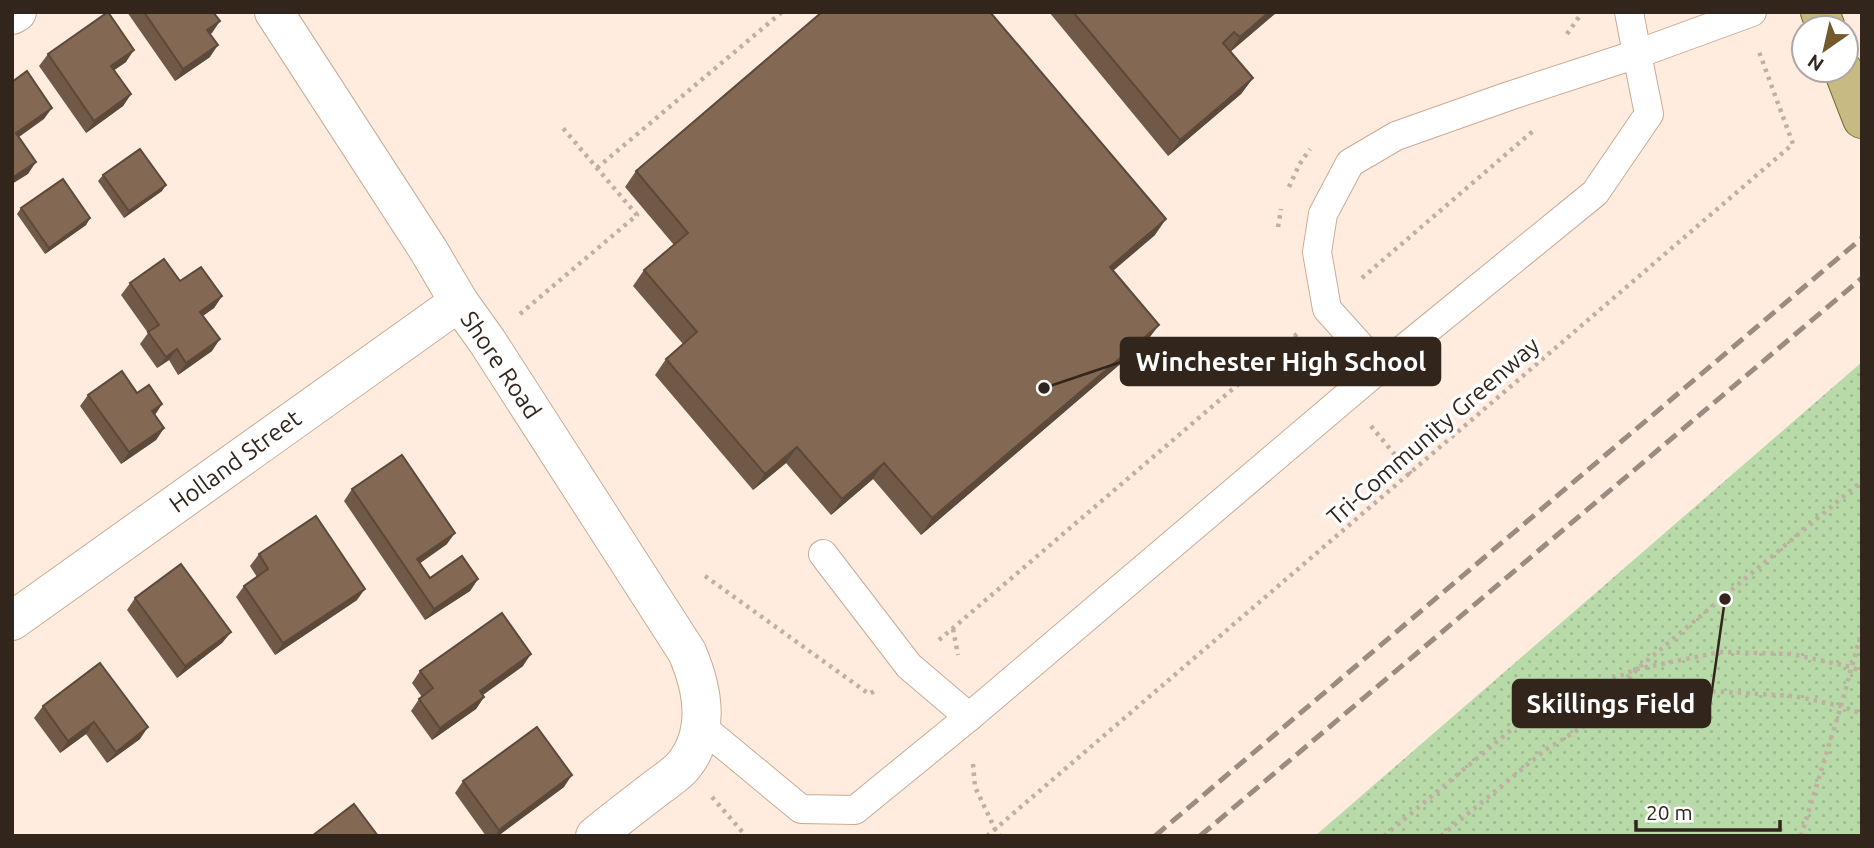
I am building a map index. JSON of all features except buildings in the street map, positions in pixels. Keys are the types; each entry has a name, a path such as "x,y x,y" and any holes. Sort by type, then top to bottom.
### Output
{"main road":[{"path":"1848,84 1862,119"}],"street":[{"path":"12,15 17,12"},
{"name":"Shore Road","path":"274,12 429,251 458,302 487,341 687,652 695,670 702,709 702,727"},
{"name":"Holland Street","path":"12,621 458,302"},
{"path":"595,836 684,767 702,727"}],"lane":[{"path":"702,727 801,809 855,810 969,717 1380,368 1595,192 1648,114 1629,12"},
{"path":"1380,368 1327,309 1317,252 1323,214 1350,163 1396,136 1749,14"},
{"path":"823,554 909,666 969,717"}],"path":[{"path":"597,167 782,12"},
{"name":"Tri-Community Greenway","path":"987,836 1793,144 1749,14"},
{"path":"705,576 869,694 909,666 1539,126"},
{"path":"487,341 637,215 562,127"},
{"path":"1596,719 1637,668 1862,481"},
{"path":"1801,836 1862,630"},
{"path":"1384,836 1536,709 1637,668 1720,652 1791,654 1851,667 1862,672"},
{"path":"1441,836 1545,750 1596,719 1645,703 1709,691 1794,696 1841,706 1862,714"},
{"path":"995,830 1000,836"}],"green space":[{"path":"1862,362 1862,836 1315,836"}],"railway":[{"path":"1155,836 1862,238"},
{"path":"1200,836 1862,278"}],"place":[{"name":"Winchester High School","path":"1044,388"},
{"name":"Skillings Field","path":"1725,599"}]}
